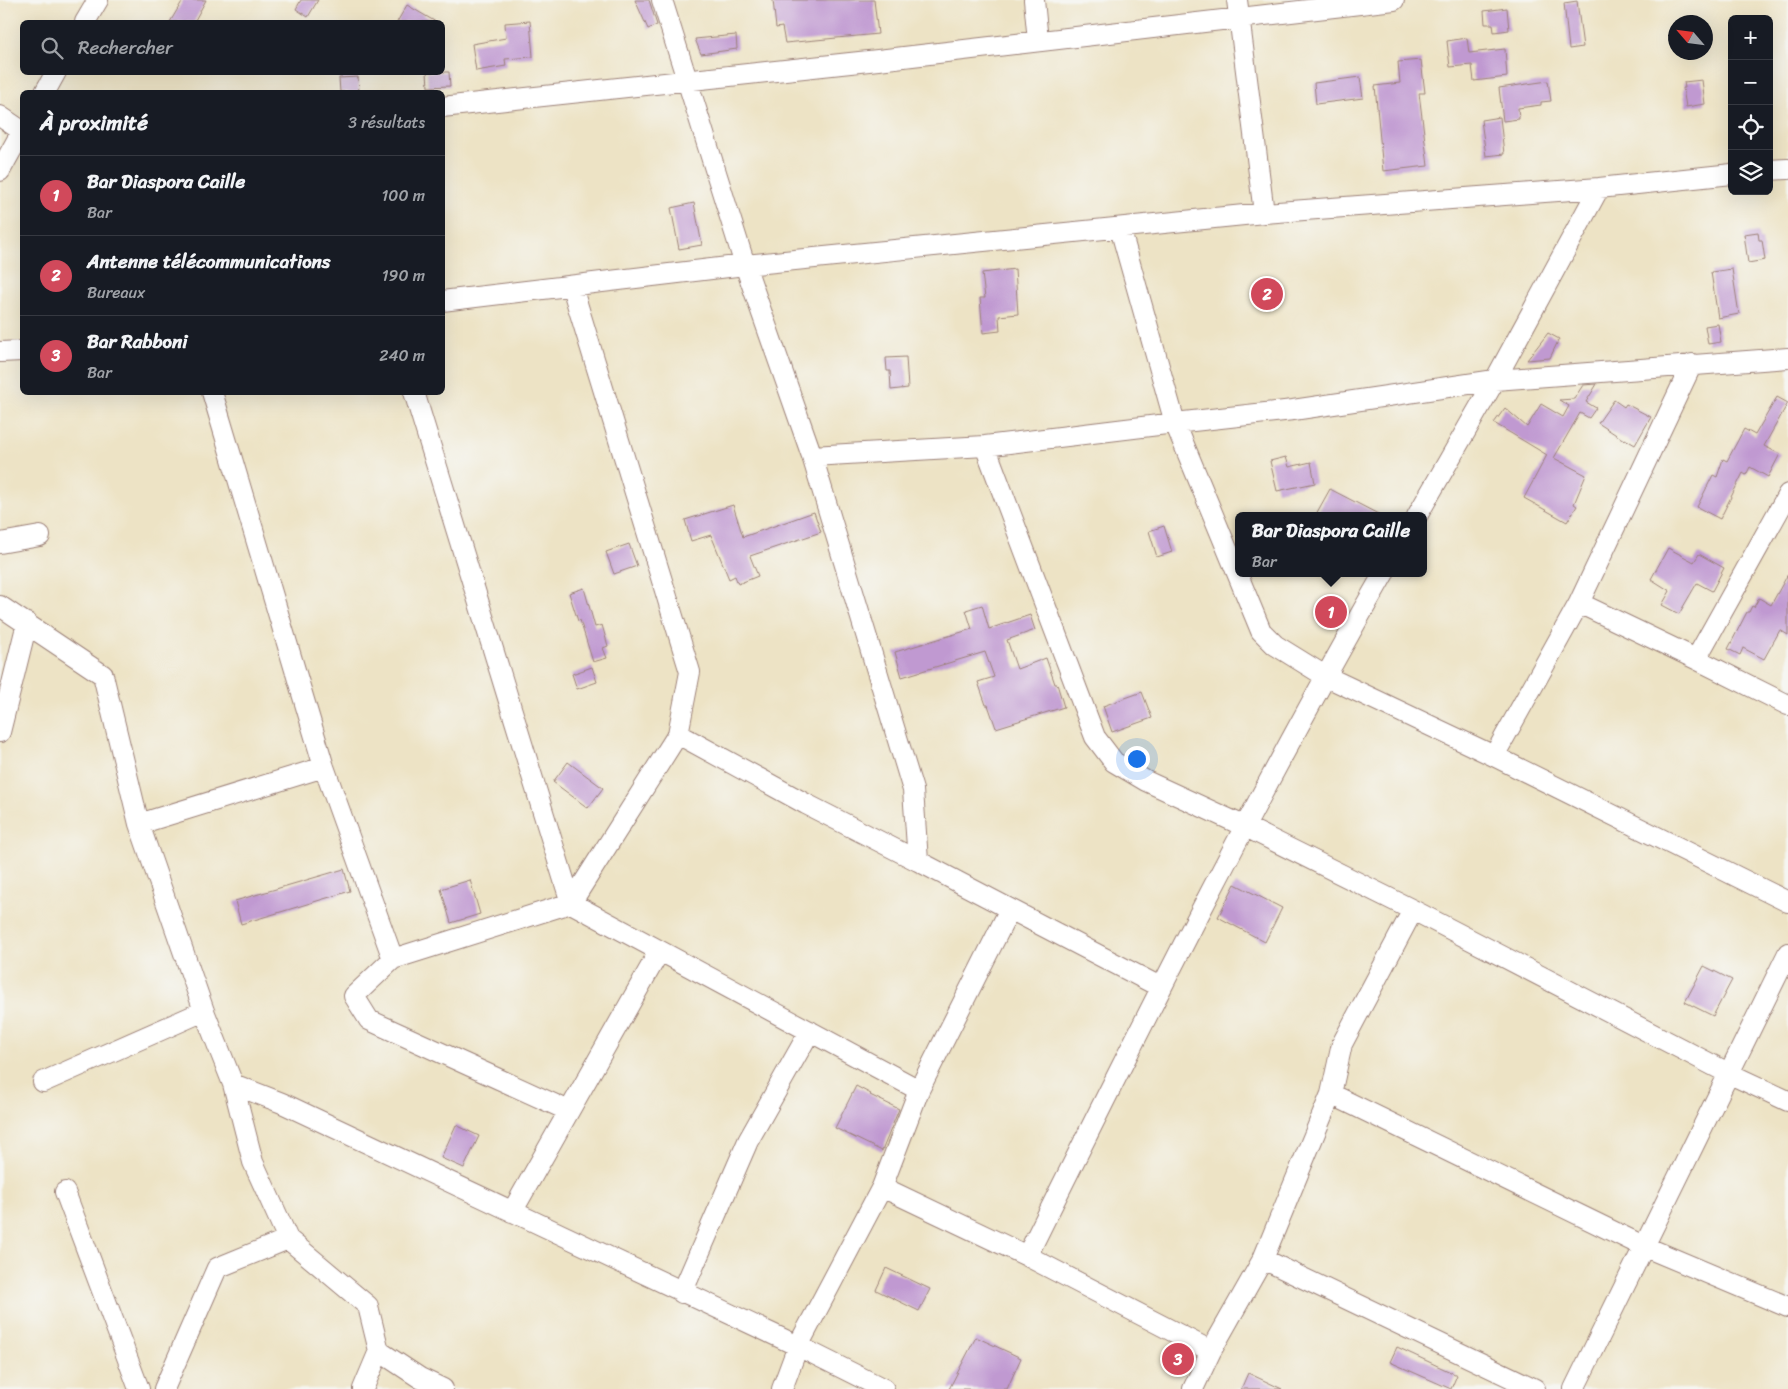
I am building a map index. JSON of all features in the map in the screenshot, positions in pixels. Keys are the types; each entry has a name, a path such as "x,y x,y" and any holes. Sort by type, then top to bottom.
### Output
{"street":[{"path":"86,20 98,0"},
{"path":"662,0 744,265 812,456 913,790 918,861"},
{"path":"1034,0 1038,40"},
{"path":"445,107 1038,40 1238,9 1394,0"},
{"path":"1238,9 1264,213"},
{"path":"46,90 54,75"},
{"path":"0,116 20,130"},
{"path":"0,171 20,135"},
{"path":"1773,170 1788,168"},
{"path":"445,301 744,265 1264,213 1599,188 1728,174"},
{"path":"1419,512 1599,188"},
{"path":"1120,228 1175,423 1235,568"},
{"path":"569,1111 369,1020 354,996 393,959 570,903 678,734 690,672 572,287"},
{"path":"0,352 20,351"},
{"path":"812,456 985,446 1293,410 1494,380 1788,358"},
{"path":"1494,756 1578,603 1692,364"},
{"path":"213,395 324,768 393,959"},
{"path":"415,395 570,903 919,1090"},
{"path":"985,446 1095,737 1114,762 1146,781 1246,827 1413,910 1728,1073 1788,1101"},
{"path":"1696,659 1788,494"},
{"path":"0,543 40,536"},
{"path":"1239,577 1261,631 1275,645 1325,676 1494,756 1788,900"},
{"path":"1026,1256 1160,987 1325,676 1382,577"},
{"path":"1578,603 1696,659 1788,706"},
{"path":"0,606 103,675 139,824 204,1011 233,1084 253,1162 288,1239 368,1306 379,1351 363,1389"},
{"path":"0,732 27,624"},
{"path":"678,734 806,804 1160,987"},
{"path":"139,824 324,768"},
{"path":"782,1389 798,1346 882,1187 919,1090 1010,909"},
{"path":"1193,1389 1211,1351 1263,1259 1331,1094 1342,1044 1413,910"},
{"path":"512,1212 659,952"},
{"path":"1574,1389 1788,953"},
{"path":"43,1082 204,1011"},
{"path":"682,1293 748,1141 810,1031"},
{"path":"233,1084 282,1103 798,1346 884,1389"},
{"path":"1331,1094 1643,1246 1788,1307"},
{"path":"882,1187 1026,1256 1211,1351"},
{"path":"65,1192 138,1389"},
{"path":"164,1389 218,1268 288,1239"},
{"path":"1263,1259 1535,1389"},
{"path":"379,1351 420,1378 443,1389"}],"building":[{"path":"183,0 206,0 195,20 171,20"},
{"path":"301,0 318,0 308,17 296,9"},
{"path":"635,0 649,0 657,25 648,29"},
{"path":"773,0 874,0 878,34 785,43 782,27 776,28"},
{"path":"1577,1 1583,47 1569,49 1564,3"},
{"path":"407,5 433,20 398,20"},
{"path":"1507,8 1509,30 1494,32 1493,24 1485,24 1484,11"},
{"path":"530,21 533,57 505,59 506,66 476,71 472,44 506,38 505,23"},
{"path":"736,35 737,49 701,54 695,39"},
{"path":"1467,38 1469,53 1505,49 1507,77 1474,81 1472,65 1450,67 1447,41"},
{"path":"1421,60 1425,93 1419,93 1428,166 1383,171 1375,86 1400,83 1398,62"},
{"path":"445,72 449,72 450,86 428,87 427,75 445,75"},
{"path":"358,77 359,90 340,90 339,78"},
{"path":"1360,77 1363,98 1316,104 1314,83"},
{"path":"1702,80 1705,104 1686,107 1684,82"},
{"path":"1548,81 1551,101 1541,102 1541,105 1518,108 1519,119 1503,121 1499,88"},
{"path":"1500,117 1504,154 1486,156 1481,120"},
{"path":"694,203 702,245 679,249 671,208"},
{"path":"1758,232 1759,240 1762,240 1765,260 1748,263 1744,234"},
{"path":"1015,269 1018,314 999,316 1000,331 983,333 980,298 985,298 982,273"},
{"path":"1732,269 1739,314 1718,318 1711,272"},
{"path":"1718,324 1721,342 1708,344 1705,326"},
{"path":"1548,333 1559,339 1550,358 1527,360"},
{"path":"906,357 908,388 891,390 890,371 887,371 886,358"},
{"path":"1597,384 1586,402 1596,408 1589,418 1580,413 1554,458 1586,475 1574,504 1577,506 1567,522 1524,498 1547,455 1494,423 1505,408 1527,427 1541,404 1563,417 1569,406 1559,400 1574,399 1583,385"},
{"path":"1777,397 1788,403 1764,446 1780,454 1768,477 1750,467 1746,475 1743,473 1720,519 1697,507 1713,475 1717,477 1723,459 1727,461 1744,429 1755,435"},
{"path":"1614,400 1624,407 1626,404 1651,417 1635,445 1598,423"},
{"path":"1286,457 1289,467 1311,462 1315,483 1277,491 1270,461"},
{"path":"1330,489 1374,512 1317,512"},
{"path":"733,505 743,537 814,512 821,532 750,556 758,576 738,584 735,576 729,579 711,535 691,541 685,520"},
{"path":"1164,526 1172,552 1157,557 1149,531"},
{"path":"629,544 637,566 614,574 606,552"},
{"path":"1668,548 1694,562 1699,554 1724,568 1712,591 1697,583 1679,614 1662,605 1670,591 1651,579"},
{"path":"1788,574 1788,635 1780,630 1764,659 1743,648 1740,655 1728,649 1747,612 1749,612 1752,606 1754,607 1759,598 1771,605"},
{"path":"584,588 595,627 602,625 608,646 603,648 607,658 593,662 580,620 578,621 569,593"},
{"path":"982,605 989,629 1030,615 1035,630 1007,640 1017,669 1046,658 1064,707 996,728 978,682 994,677 985,652 902,677 895,652 972,629 966,610"},
{"path":"592,667 597,682 577,689 572,674"},
{"path":"1142,692 1152,718 1112,732 1103,706"},
{"path":"568,762 603,788 588,808 553,782"},
{"path":"344,869 350,891 241,924 235,901"},
{"path":"470,880 480,914 451,923 441,889"},
{"path":"1235,884 1282,908 1265,942 1218,917"},
{"path":"1704,966 1732,980 1713,1016 1685,1002"},
{"path":"856,1086 899,1109 882,1151 835,1128"},
{"path":"456,1125 479,1136 464,1168 441,1158"},
{"path":"886,1268 930,1289 919,1311 876,1290"},
{"path":"976,1337 1021,1358 1007,1389 949,1389"},
{"path":"1397,1347 1457,1375 1451,1389 1390,1362"},
{"path":"1248,1373 1282,1389 1241,1389"}],"place":[{"name":"Antenne télécommunications","path":"1267,294"},
{"name":"Bar Diaspora Caille","path":"1331,612"},
{"name":"Bar Rabboni","path":"1178,1359"}]}
